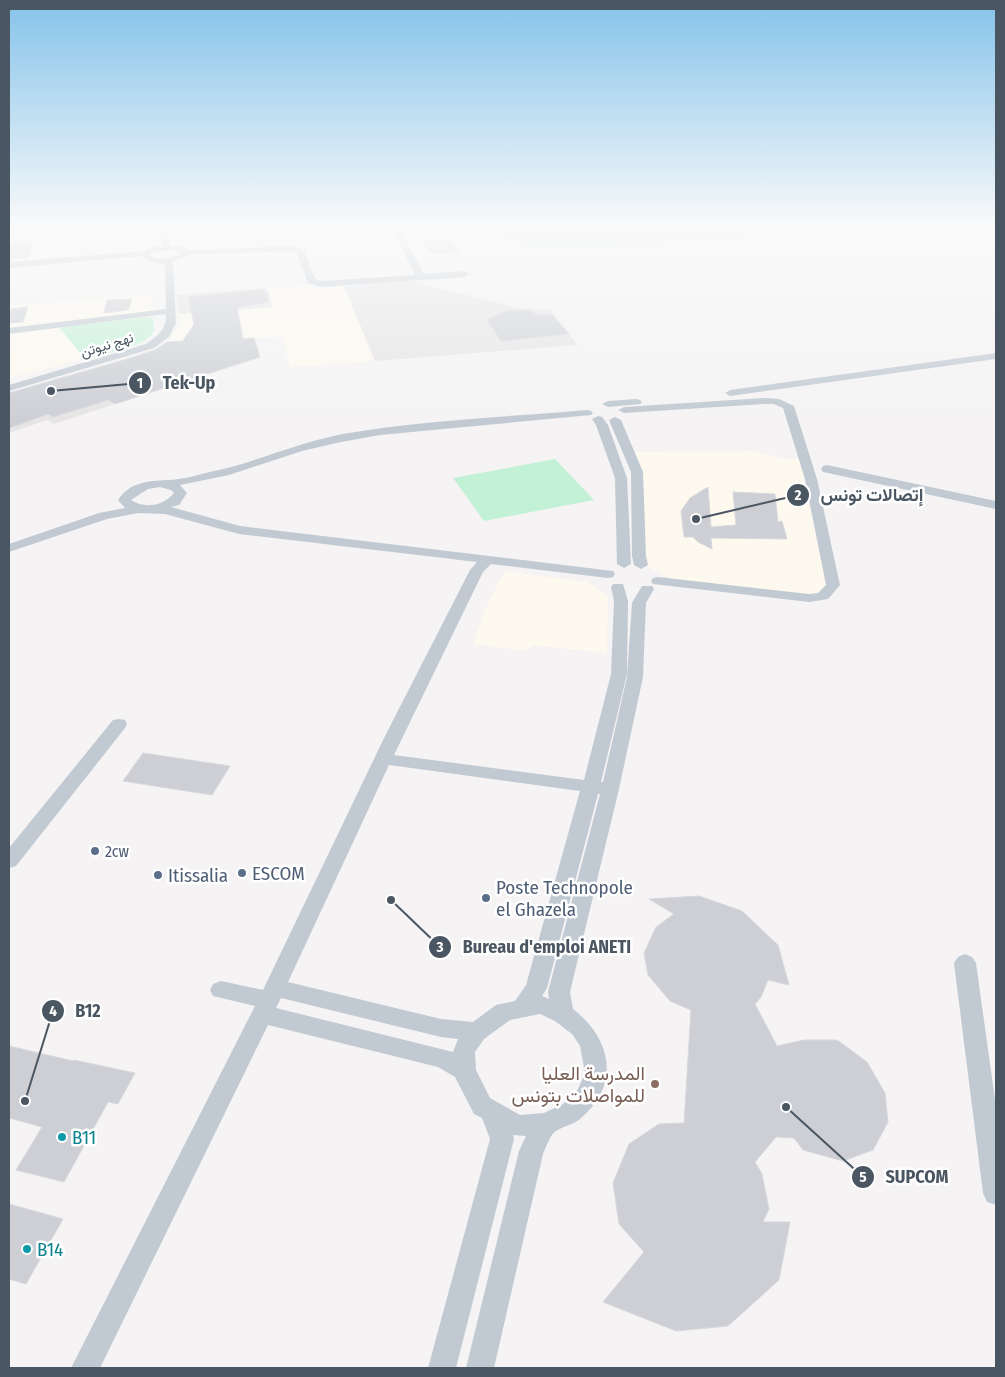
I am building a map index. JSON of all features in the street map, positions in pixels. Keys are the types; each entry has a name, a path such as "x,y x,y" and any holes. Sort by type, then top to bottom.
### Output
{"street":[{"path":"158,338 170,330 166,312 166,293"},
{"path":"9,331 166,312"},
{"name":"نهج نيوتن","path":"9,383 120,352 158,338"},
{"name":"نهج نيوتن","path":"9,388 131,353 150,346 158,338"},
{"path":"624,564 621,478 602,425 592,416 588,409 593,406 727,393 996,356"},
{"path":"870,385 996,366"},
{"path":"9,541 99,512 124,500 134,488 148,484 169,484 225,472 298,448 342,438 380,432 619,415 793,396"},
{"path":"155,508 240,530 488,559 613,581 628,590 652,585 820,598 828,593 833,585 812,479 788,406 775,401 764,400"},
{"path":"608,404 619,415 637,472 639,556 641,565"},
{"path":"827,469 996,505"},
{"path":"9,548 104,516 165,506 180,495 225,472"},
{"path":"169,484 176,488 191,510 203,520"},
{"path":"124,500 127,504 138,509"},
{"path":"85,1368 269,1001 384,759 478,570 488,559"},
{"path":"522,1008 536,988 591,786 619,674 621,601 610,570 624,564 641,565 655,571 658,576 639,603 635,677 610,789 559,992 563,1014"},
{"path":"9,861 119,724"},
{"path":"384,759 610,789"},
{"path":"966,963 988,1079 996,1193"},
{"path":"221,990 269,1001 476,1032"},
{"path":"269,1001 443,1058 464,1070"},
{"path":"541,1005 563,1014 580,1027 591,1043 597,1073 587,1096 571,1112 546,1124 518,1126 482,1106 470,1086 464,1070 464,1050 476,1032 504,1012 522,1008 541,1005"},
{"path":"442,1368 502,1139 492,1113"},
{"path":"480,1368 531,1151 546,1124"}],"shaded area":[{"path":"268,293 347,293 375,361 290,367 282,337 167,342 180,325 179,314 273,307"},
{"path":"268,293 273,307 179,314 176,295"},
{"path":"347,293 459,293 519,308 550,310 552,314 536,315 533,311 504,311 487,321 501,341 569,334 577,345 375,361"},
{"path":"152,295 152,312 9,328 9,306"},
{"path":"59,327 85,359 9,378 9,334"},
{"path":"68,375 115,404 54,424 47,420 9,433 9,393"},
{"path":"758,451 760,454 777,456 778,459 799,459 827,586 825,590 813,596 676,580 645,565 632,452"},
{"path":"505,571 587,582 608,597 607,653 531,645 528,651 473,644 487,605"}],"green space":[{"path":"152,318 154,330 151,336 144,341 124,349 85,359 59,327"},
{"path":"555,459 594,500 484,521 453,478"}],"building":[{"path":"223,293 268,293 268,302 237,308 243,339 254,338 260,357 115,404 108,400 53,417 48,414 9,428 9,393 155,350 167,342 183,341 194,324 188,297"},
{"path":"132,299 128,310 104,313 107,300"},
{"path":"28,307 23,322 9,323 11,309"},
{"path":"504,311 533,311 536,315 552,314 569,334 501,341 487,320"},
{"path":"708,487 711,527 736,525 733,492 775,494 778,522 782,521 787,539 711,538 712,549 698,542 693,537 684,537 681,511 690,498"},
{"path":"143,753 230,766 212,795 123,781"},
{"path":"699,896 742,911 778,945 789,985 768,980 761,997 755,1004 777,1046 804,1040 837,1040 867,1062 885,1093 888,1122 873,1150 843,1161 803,1150 794,1138 776,1137 755,1162 762,1174 769,1209 763,1222 790,1222 779,1280 728,1326 676,1331 603,1302 644,1252 619,1224 613,1183 629,1144 659,1124 684,1123 691,1010 670,1001 648,975 644,953 656,927 674,914 649,899"},
{"name":"B11","path":"9,1046 135,1073 118,1104 108,1102 64,1182 16,1170 42,1127 9,1118"},
{"name":"B14","path":"9,1204 63,1219 26,1284 9,1279"}],"place":[{"name":"Tek-Up","path":"51,391"},
{"name":"إتصالات تونس","path":"696,519"},
{"name":"2cw","path":"95,851"},
{"name":"ESCOM","path":"242,873"},
{"name":"Itissalia","path":"158,875"},
{"name":"Poste Technopole el Ghazela","path":"486,898"},
{"name":"Bureau d'emploi ANETI","path":"391,900"},
{"name":"المدرسة العليا للمواصلات بتونس","path":"655,1084"},
{"name":"B12","path":"25,1101"},
{"name":"SUPCOM","path":"786,1107"},
{"name":"B11","path":"62,1137"},
{"name":"B14","path":"27,1249"}]}
